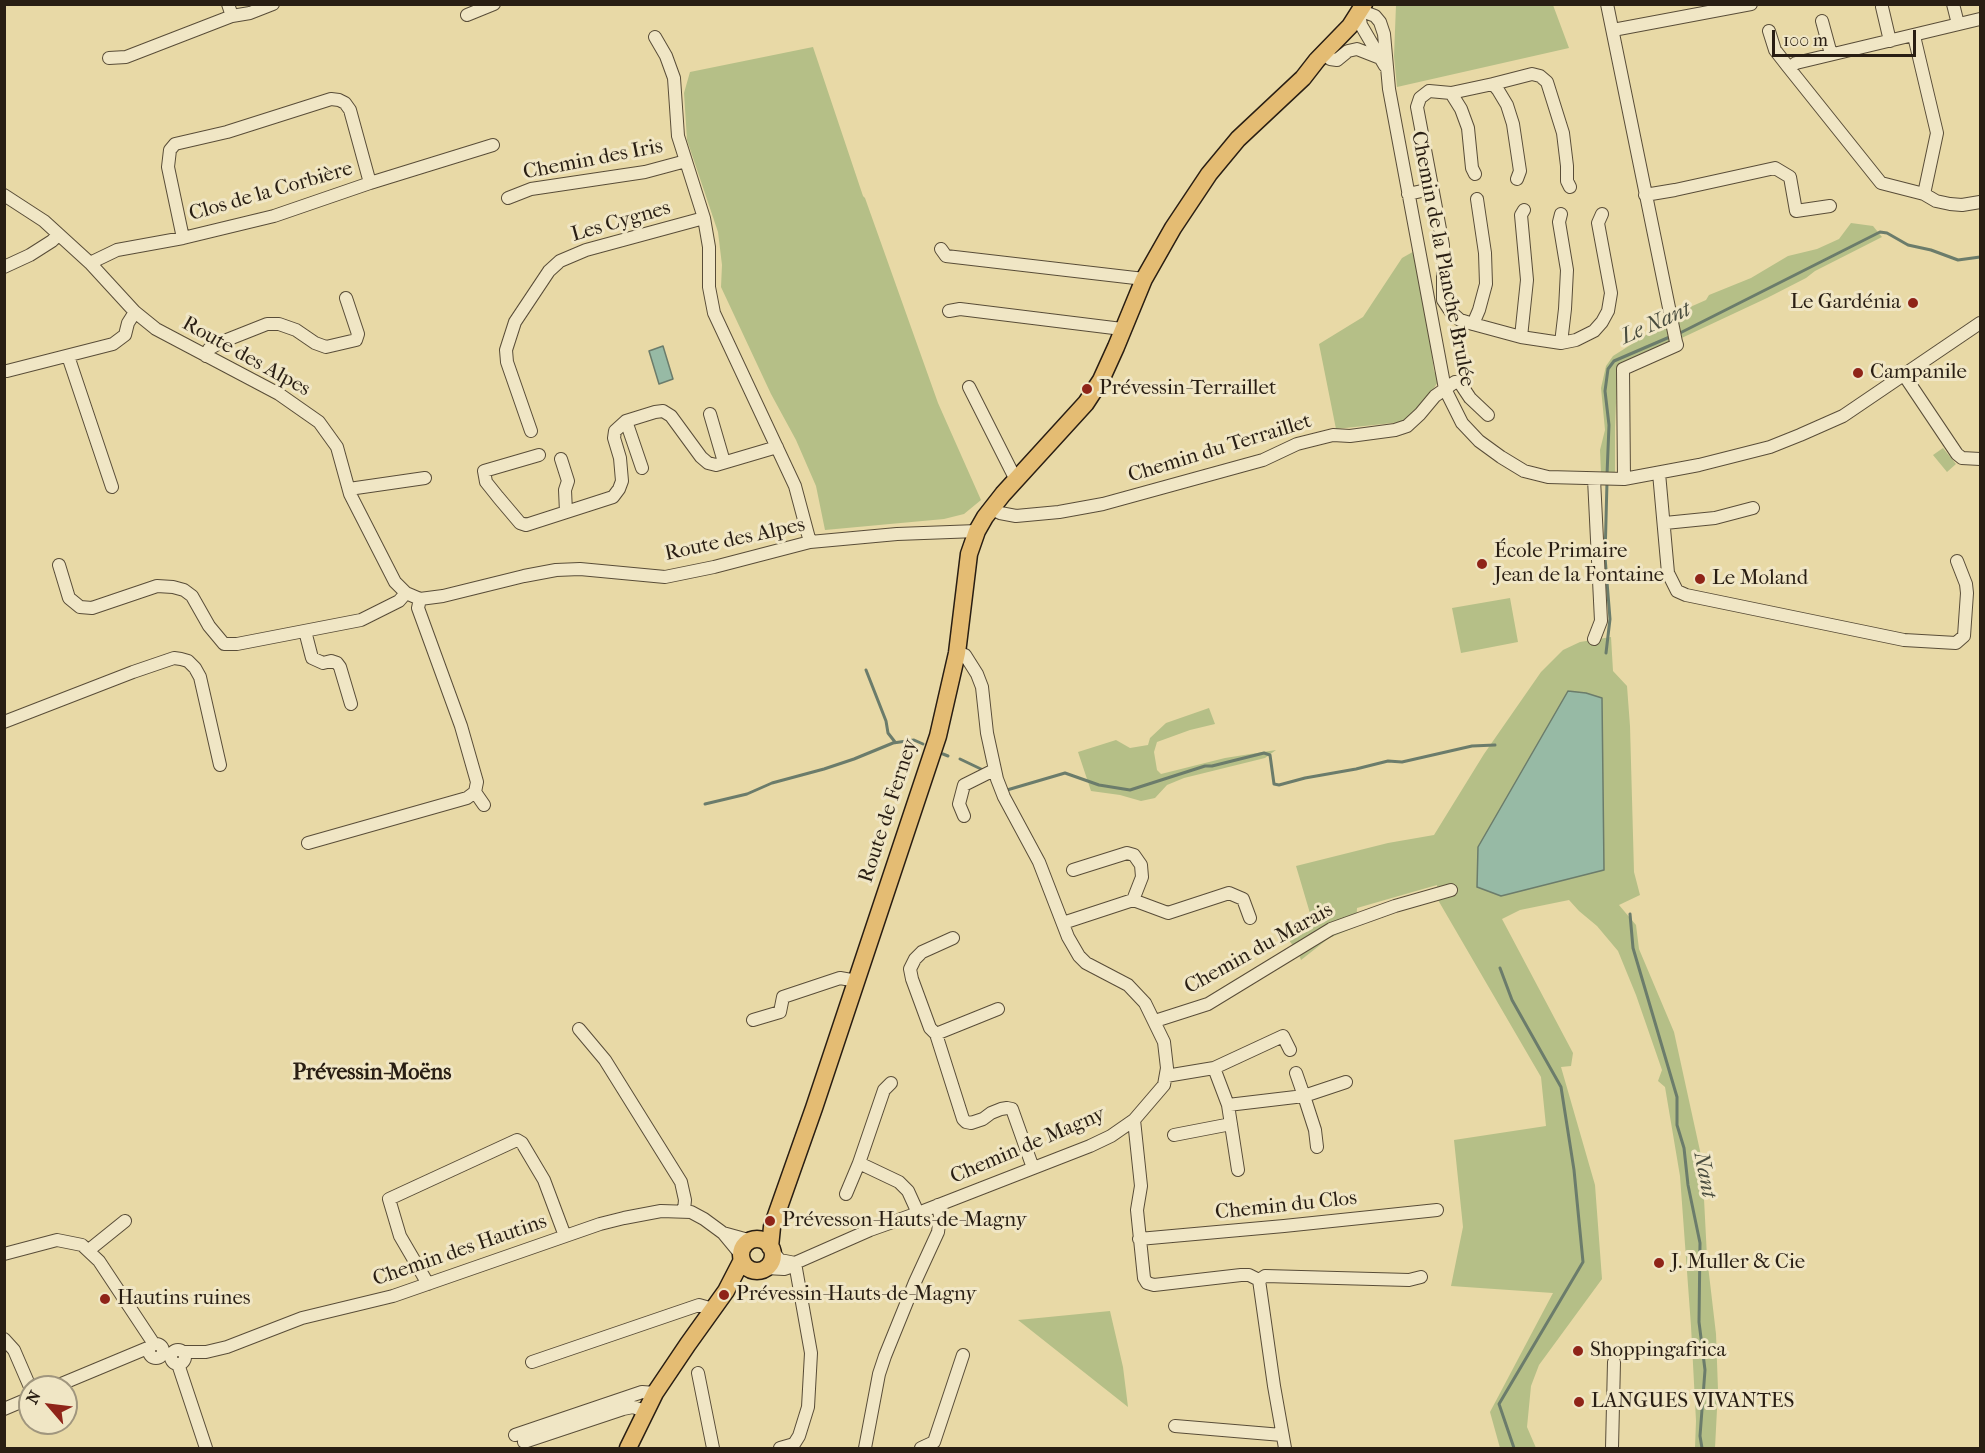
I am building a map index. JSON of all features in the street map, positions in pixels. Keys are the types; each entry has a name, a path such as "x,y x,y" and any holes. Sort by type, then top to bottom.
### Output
{"main road":[{"path":"1303,78 1330,59 1365,12"},
{"path":"1303,78 1317,60 1365,12"},
{"name":"Route de Ferney","path":"764,1245 857,981 938,736 957,653 966,567 977,531 992,508 1016,480 1081,410 1101,380 1144,279 1178,220 1228,150 1303,78"},
{"path":"628,1449 655,1393 726,1292 751,1264 772,1261 764,1245 745,1245 751,1264"}],"street":[{"path":"109,58 126,57 230,10 250,13 273,4"},
{"path":"467,15 494,4"},
{"path":"1594,639 1601,621 1608,479 1623,369 1677,345 1607,4"},
{"path":"1613,30 1751,4"},
{"path":"1953,4 1958,24"},
{"path":"1882,7 1890,40"},
{"name":"Chemin de la Planche Brulée","path":"1365,12 1383,62 1445,388 1462,423 1479,441 1524,471 1548,477 1608,479 1659,473 1748,453 1800,435 1843,416 1980,323"},
{"name":"Chemin de la Planche Brulée","path":"1365,12 1380,22 1384,34 1383,62"},
{"path":"1789,68 1796,63 1831,54 1980,19"},
{"path":"1822,21 1831,54"},
{"path":"1769,31 1775,50 1881,183 1924,194 1936,201 1950,204 1980,202"},
{"path":"1914,36 1937,132 1924,194"},
{"path":"655,37 666,56 674,78 678,136 704,218 709,248 709,287 714,314 795,486 810,542"},
{"path":"1330,59 1336,60 1348,51 1357,49 1383,62"},
{"path":"1570,187 1567,181 1563,133 1547,82 1540,76 1533,74 1451,93 1429,91 1420,98 1417,107 1443,245 1443,300 1460,320 1521,337 1561,343 1576,340 1594,331 1608,311 1611,293 1598,223 1602,214"},
{"path":"1493,84 1507,105 1513,124 1520,171 1516,179"},
{"path":"1451,93 1468,128 1472,168 1475,174"},
{"name":"Clos de la Corbière","path":"183,238 168,167 170,150 175,144 226,132 331,99 339,100 345,103 350,110 370,183"},
{"name":"Clos de la Corbière","path":"90,263 117,250 183,238 274,216 493,145"},
{"name":"Chemin des Iris","path":"508,198 541,187 645,172 686,161"},
{"path":"1645,195 1775,168 1790,177 1796,212 1830,206"},
{"path":"1409,199 1432,194"},
{"name":"Route des Alpes","path":"4,195 44,221 90,263 135,312 156,329 279,394 319,422 337,447 349,489 395,582 406,593"},
{"path":"1473,324 1486,284 1485,253 1477,200"},
{"path":"1521,337 1527,280 1521,215 1524,210"},
{"path":"1561,214 1559,222 1568,270 1561,343"},
{"name":"Les Cygnes","path":"531,431 507,362 506,350 515,322 549,271 560,261 586,250 704,218"},
{"path":"4,267 30,255 58,235"},
{"path":"941,249 946,256 1144,279"},
{"path":"206,356 209,349 219,343 267,324 279,324 296,330 315,343 326,347 356,340 358,334 346,298"},
{"path":"981,305 1124,326"},
{"path":"949,311 960,309 1124,326"},
{"path":"7,371 106,346 125,335 128,323 135,312"},
{"path":"69,356 112,487"},
{"path":"1904,375 1957,454 1962,458 1980,459"},
{"path":"1445,388 1455,382 1460,383 1470,398 1488,415"},
{"path":"969,387 1016,480"},
{"name":"Chemin du Terraillet","path":"992,508 1000,513 1016,516 1059,512 1103,504 1263,460 1297,444 1333,435 1350,436 1395,430 1407,426 1445,388"},
{"path":"539,455 484,471 486,482 520,523 526,525 613,497 620,489 622,471 614,438 615,431 626,421 663,411 671,416 701,457 708,463 716,465 777,447"},
{"path":"710,414 724,462"},
{"path":"626,421 642,468"},
{"path":"561,459 568,481 565,490 566,512"},
{"path":"1659,473 1668,573 1677,591 1703,600 1904,640 1956,643 1964,636 1966,584 1957,561"},
{"path":"349,489 425,478"},
{"path":"1665,522 1715,518 1753,508"},
{"name":"Route des Alpes","path":"420,599 443,597 556,570 664,577 724,565 810,542 897,534 977,531"},
{"path":"59,566 69,598 80,607 92,608 157,586 184,590 192,596 208,626 224,644 237,644 361,620 399,601 406,593 420,599 418,608 461,726 477,782 475,792 467,798 308,843"},
{"path":"305,631 312,658 323,663 331,661 337,663 351,705"},
{"path":"957,653 965,655 970,661 982,687 994,771 1039,862 1068,937 1079,956 1095,969 1133,988 1145,1003 1164,1042 1166,1076 1214,1068 1283,1036 1290,1050"},
{"path":"4,722 133,672 174,658 181,659 188,661 200,677 220,765"},
{"path":"964,816 959,804 964,785 994,771"},
{"path":"475,792 484,805"},
{"path":"1073,870 1127,853 1134,855 1141,865 1142,877 1133,900"},
{"name":"Chemin du Marais","path":"1155,1021 1208,1004 1331,929 1395,906 1451,890"},
{"path":"1063,922 1133,900 1168,913 1229,893 1243,899 1250,918"},
{"path":"953,939 922,952 910,969 930,1028 936,1034 963,1119 971,1123 1001,1109 1012,1109 1033,1168"},
{"path":"753,1020 780,1012 783,996 840,978 857,981"},
{"path":"936,1034 999,1009"},
{"path":"579,1029 605,1060 681,1182 685,1200 684,1210 698,1215 723,1233 751,1264"},
{"path":"1214,1068 1228,1105 1239,1170"},
{"path":"1296,1073 1315,1130 1317,1147"},
{"name":"Chemin de Magny","path":"751,1264 784,1269 870,1230 938,1206 1090,1146 1111,1136 1134,1120 1159,1092 1166,1076"},
{"path":"1228,1105 1304,1096 1346,1082"},
{"path":"846,1194 884,1090 891,1083"},
{"path":"1134,1120 1141,1186 1137,1210 1139,1239 1142,1269 1147,1283 1169,1284 1241,1275 1250,1275 1258,1280 1285,1449"},
{"path":"1174,1135 1231,1125"},
{"path":"428,1284 400,1236 389,1199 517,1140 522,1143 544,1180 565,1236"},
{"path":"859,1163 898,1182 908,1191 918,1213"},
{"path":"865,1449 879,1374 915,1282 938,1232 940,1216 938,1206"},
{"name":"Chemin des Hautins","path":"78,1377 129,1356 206,1352 226,1347 302,1318 374,1301 624,1218 661,1211 684,1210"},
{"name":"Chemin du Clos","path":"1139,1239 1437,1210"},
{"path":"89,1250 125,1221"},
{"path":"723,1233 764,1245 780,1260 795,1263 811,1353 808,1407 794,1446 780,1449"},
{"path":"4,1254 57,1240 82,1245 89,1250 167,1354 206,1449"},
{"path":"1258,1280 1265,1276 1409,1280 1417,1280 1421,1277"},
{"path":"532,1362 699,1305 713,1309"},
{"path":"4,1339 14,1350 25,1375"},
{"path":"921,1449 934,1442 963,1355"},
{"path":"1612,1449 1614,1362"},
{"path":"698,1373 713,1449"},
{"path":"645,1411 633,1407 623,1409 520,1438 642,1392 655,1393"},
{"path":"4,1409 18,1403"},
{"path":"1175,1426 1282,1435"}],"green space":[{"path":"1396,5 1553,5 1569,48 1397,87 1394,56"},
{"path":"813,47 863,196 938,403 981,500 964,514 944,519 825,530 816,486 721,287 722,265 718,232 687,140 684,93 690,72"},
{"path":"1851,223 1873,226 1882,237 1767,298 1656,350 1617,378 1615,472 1614,475 1601,473 1600,450 1605,430 1601,388 1606,366 1613,356 1654,330 1663,319 1706,300 1709,295 1751,278 1788,256 1817,249 1839,239"},
{"path":"1418,249 1434,371 1439,380 1423,406 1402,422 1336,429 1319,344 1363,317 1402,258"},
{"path":"1943,448 1956,464 1947,472 1933,455"},
{"path":"1510,598 1518,642 1461,653 1452,608"},
{"path":"1611,637 1613,671 1627,686 1634,872 1640,895 1619,905 1636,925 1639,949 1674,1032 1702,1160 1707,1257 1716,1334 1718,1390 1715,1448 1695,1448 1696,1421 1691,1326 1680,1176 1665,1087 1658,1081 1662,1070 1618,951 1597,926 1569,900 1520,910 1502,919 1573,1053 1571,1066 1561,1067 1595,1185 1602,1279 1539,1365 1531,1386 1527,1427 1536,1448 1500,1448 1490,1412 1553,1293 1451,1286 1463,1227 1454,1140 1546,1126 1541,1077 1438,900 1437,885 1357,908 1356,927 1329,938 1301,960 1288,939 1312,920 1296,866 1388,843 1434,835 1484,754 1541,672 1563,650 1580,642"},
{"path":"1209,708 1215,724 1157,742 1154,752 1157,770 1161,774 1225,758 1276,750 1265,758 1184,778 1167,785 1155,798 1141,801 1091,791 1078,752 1116,740 1130,748 1148,745 1150,738 1166,723"},
{"path":"1110,1311 1123,1367 1128,1407 1018,1320"}],"shaded area":[{"path":"663,346 673,379 659,384 649,351"},
{"path":"1568,691 1602,698 1604,870 1501,896 1477,887 1478,847"}],"waterway":[{"name":"Le Nant","path":"1678,334 1880,232 1887,233 1908,245 1931,250 1958,260 1980,257"},
{"name":"Le Nant","path":"1607,475 1609,425 1605,391 1608,369 1614,361 1672,336"},
{"name":"Le Nant","path":"1606,653 1610,619 1605,557 1607,482"},
{"path":"866,670 886,721 888,733 895,742"},
{"path":"705,804 747,794 772,783 854,759 893,743 914,740 923,744"},
{"path":"1007,790 1065,773 1099,785 1130,790 1205,766 1264,753 1270,755 1274,784 1279,785 1388,761 1402,762 1472,746 1495,745"},
{"path":"943,754 948,756"},
{"path":"960,759 983,770"},
{"name":"Nant","path":"1630,914 1633,948 1677,1097 1677,1125 1684,1148 1688,1185 1700,1243 1699,1322 1705,1370 1700,1436 1702,1448"},
{"name":"Nant","path":"1500,968 1512,1000 1561,1087 1574,1170 1583,1262 1499,1404 1514,1448"}],"place":[{"name":"Le Gardénia","path":"1913,303"},
{"name":"Campanile","path":"1858,373"},
{"name":"Prévessin-Terraillet","path":"1087,389"},
{"name":"École Primaire Jean de la Fontaine","path":"1482,564"},
{"name":"Le Moland","path":"1700,579"},
{"name":"Prévesson-Hauts-de-Magny","path":"770,1221"},
{"name":"J. Muller & Cie","path":"1659,1263"},
{"name":"Prévessin-Hauts-de-Magny","path":"724,1295"},
{"name":"Hautins ruines","path":"105,1299"},
{"name":"Shoppingafrica","path":"1578,1351"},
{"name":"LANGUES VIVANTES","path":"1579,1402"}],"district":[{"name":"Prévessin-Moëns","path":"372,1074"}]}
